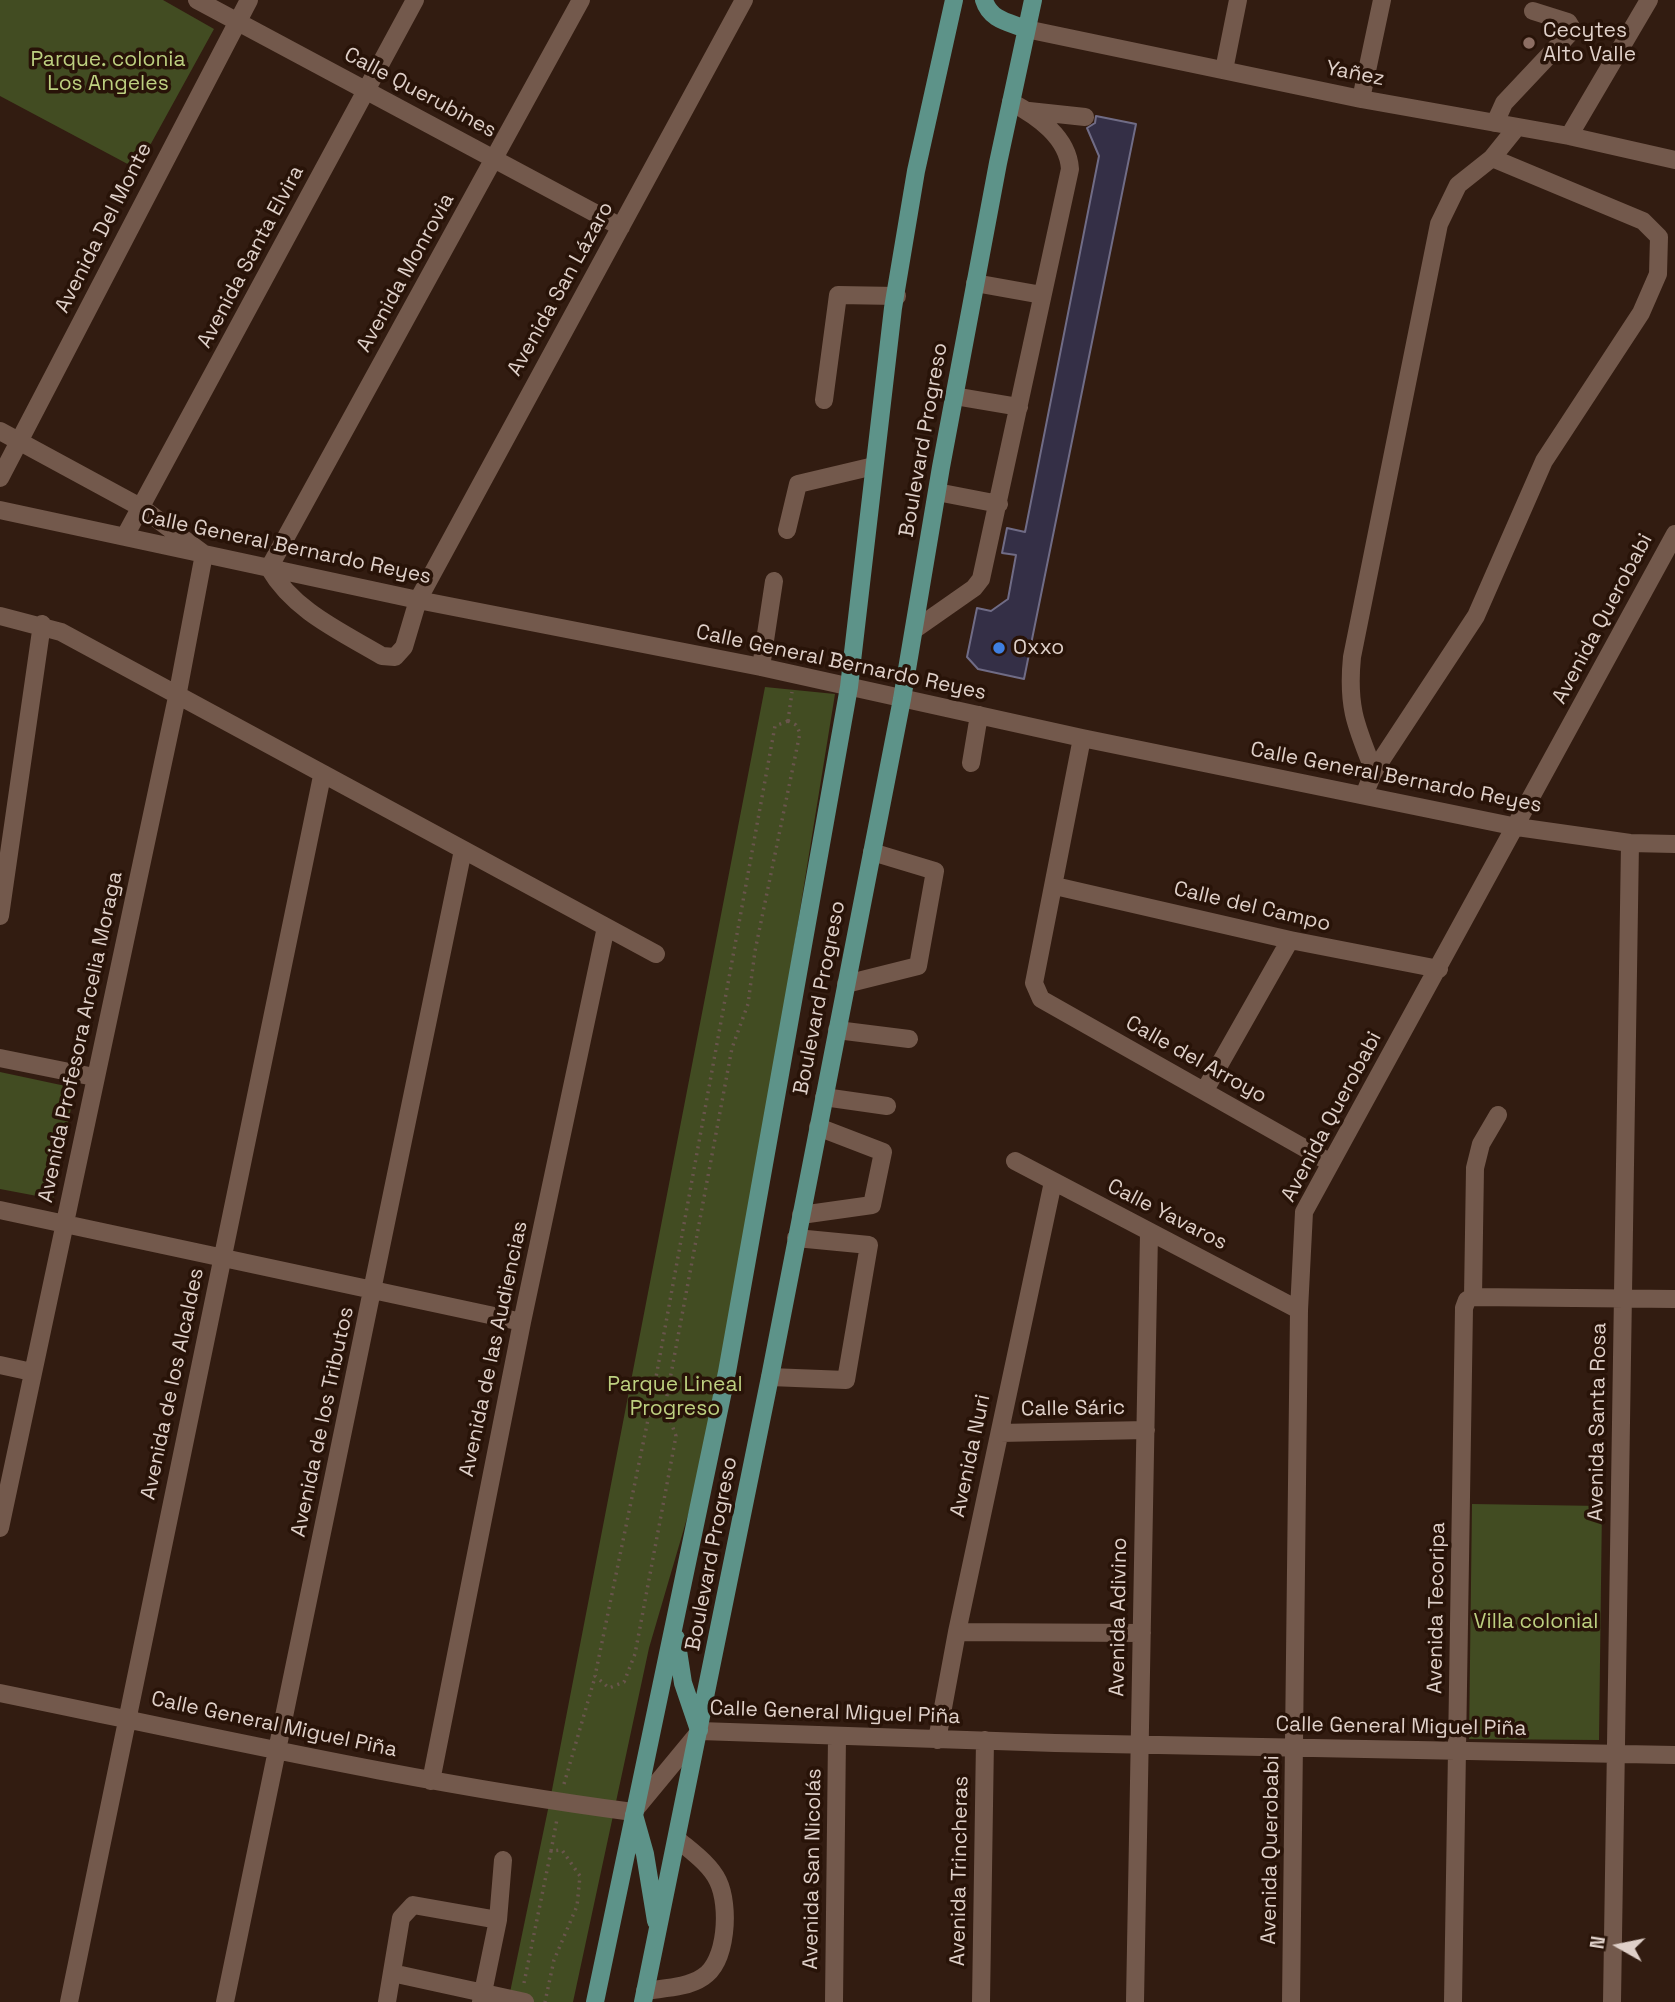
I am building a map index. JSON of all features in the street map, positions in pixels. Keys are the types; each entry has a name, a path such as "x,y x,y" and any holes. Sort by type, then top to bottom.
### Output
{"main road":[{"name":"Boulevard Progreso","path":"595,2002 727,1372 849,687 874,466 916,172 954,0"},
{"path":"984,0 987,11 998,19 1026,29"},
{"name":"Boulevard Progreso","path":"644,1996 770,1377 902,699 975,283 1033,0"},
{"path":"675,1628 683,1682 699,1731"},
{"path":"633,1812 645,1854 657,1932"}],"street":[{"name":"Calle Querubines","path":"197,0 621,227"},
{"name":"Avenida Del Monte","path":"0,478 249,0"},
{"name":"Avenida Santa Elvira","path":"125,536 415,0"},
{"name":"Avenida Monrovia","path":"269,568 582,0"},
{"name":"Avenida San Lázaro","path":"269,568 282,591 306,611 388,658 396,657 404,647 418,600 744,0"},
{"path":"1224,70 1238,0"},
{"path":"1361,99 1381,0"},
{"path":"1569,136 1649,0"},
{"path":"1495,123 1504,103 1569,34 1571,27 1568,22 1533,12"},
{"name":"Yañez","path":"1026,29 1361,99 1569,136 1675,160"},
{"path":"914,630 979,583 999,504 1070,169 1069,155 1064,144 1028,111 1011,102"},
{"path":"1028,111 1085,117"},
{"path":"1374,771 1353,717 1349,690 1352,657 1439,224 1458,185 1492,158 1517,127"},
{"path":"1364,795 1374,771 1476,616 1544,461 1641,313 1658,274 1659,237 1643,221 1492,158"},
{"path":"975,283 1042,295"},
{"path":"824,400 838,295 897,296"},
{"path":"954,396 1019,407"},
{"path":"0,431 142,508 204,554"},
{"path":"786,530 798,484 874,466"},
{"path":"937,492 999,504"},
{"name":"Calle General Bernardo Reyes","path":"0,510 418,600 761,667 1082,738 1517,827 1630,843 1675,844"},
{"name":"Avenida Querobabi","path":"1291,2002 1301,1223 1329,1162 1439,969 1675,534"},
{"name":"Avenida Profesora Arcelia Moraga","path":"1,1522 177,697 204,554"},
{"path":"761,667 774,581"},
{"path":"0,616 42,624 61,632 322,776 656,954"},
{"path":"0,916 42,624"},
{"path":"971,763 979,715"},
{"path":"1055,886 1082,738"},
{"name":"Avenida de los Alcaldes","path":"69,2002 322,776"},
{"name":"Avenida Santa Rosa","path":"1612,2002 1630,843"},
{"name":"Avenida de los Tributos","path":"225,2002 463,850"},
{"path":"846,984 918,966 935,872 872,852"},
{"name":"Calle del Campo","path":"1055,886 1290,940 1439,969"},
{"name":"Calle del Arroyo","path":"1055,886 1034,983 1041,999 1329,1162"},
{"name":"Avenida de las Audiencias","path":"431,1781 522,1322 606,927"},
{"path":"1205,1090 1290,940"},
{"path":"837,1030 909,1039"},
{"path":"0,1058 94,1077"},
{"path":"824,1097 887,1106"},
{"name":"Avenida Tecoripa","path":"1452,2002 1464,1308 1470,1299 1475,1168 1481,1144 1498,1115"},
{"path":"801,1215 872,1205 883,1152 818,1127"},
{"name":"Calle Yavaros","path":"1015,1161 1299,1310"},
{"name":"Avenida Nuri","path":"937,1740 957,1632 1053,1182"},
{"path":"0,1210 374,1288 522,1322"},
{"name":"Avenida Adivino","path":"1135,2002 1149,1233"},
{"path":"770,1377 846,1380 869,1245 796,1238"},
{"path":"1470,1299 1675,1299"},
{"path":"0,1365 33,1372"},
{"name":"Calle Sáric","path":"999,1433 1146,1430"},
{"path":"957,1632 1142,1633"},
{"name":"Calle General Miguel Piña","path":"0,1693 431,1781 633,1812 699,1731 937,1740 1675,1755"},
{"name":"Avenida San Nicolás","path":"834,2002 836,1736"},
{"name":"Avenida Trincheras","path":"981,2002 985,1740"},
{"path":"644,1996 701,1979 713,1969 720,1948 724,1903 718,1882 705,1863 677,1839"},
{"path":"482,1998 498,1920 503,1860"},
{"path":"387,2002 401,1918 408,1908 419,1906 498,1920"},
{"path":"392,1973 482,1998 522,2002"}],"path":[{"path":"788,721 795,675"},
{"path":"570,1761 595,1676 650,1410 775,726 788,721 796,725 800,733 755,951 748,1004 732,1048 665,1406 676,1436 635,1654 624,1682 609,1688 595,1676"},
{"path":"522,2002 551,1851 562,1850 580,1876 577,1906 554,1960 545,2002"}],"green space":[{"name":"Parque. colonia Los Angeles","path":"0,0 163,0 214,29 137,169 0,96"},
{"name":"Parque Lineal Progreso","path":"765,687 835,694 719,1409 649,1648 573,2002 508,2002 551,1795"},
{"path":"0,1072 75,1088 53,1199 0,1189"},
{"name":"Villa colonial","path":"1472,1504 1602,1506 1599,1740 1469,1739"}],"building":[{"path":"1096,116 1136,124 1024,679 978,669 967,657 977,608 991,611 1008,599 1016,555 1002,553 1007,528 1025,532 1099,156 1087,128 1095,123"}],"place":[{"name":"Cecytes Alto Valle","path":"1529,43"},
{"name":"Oxxo","path":"999,648"}]}
